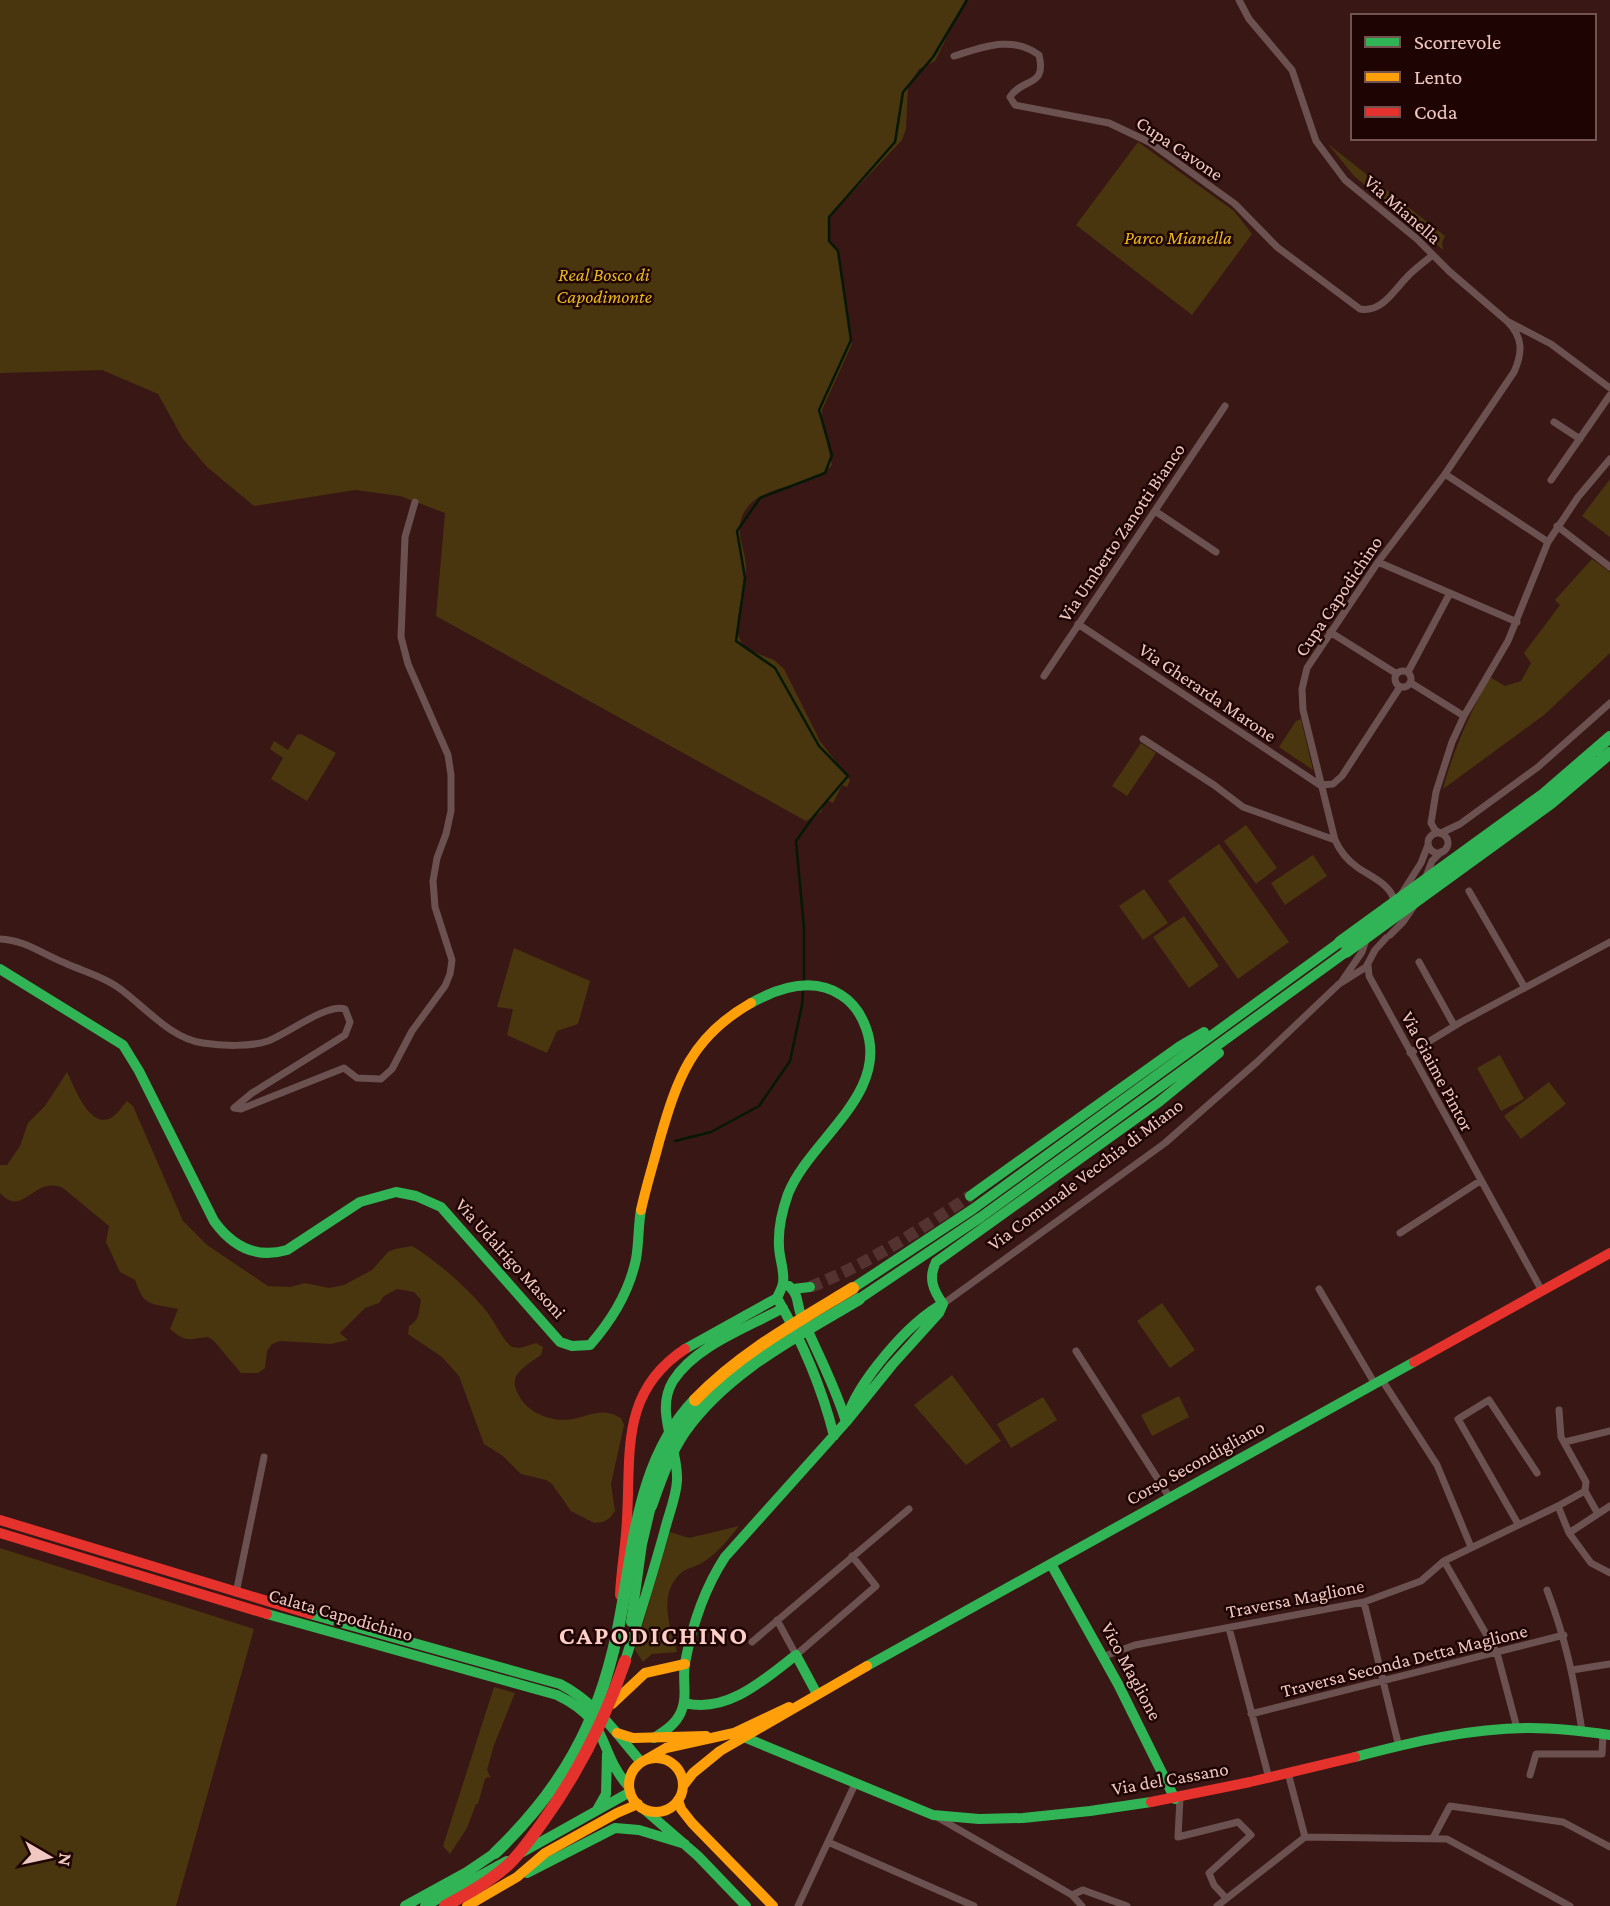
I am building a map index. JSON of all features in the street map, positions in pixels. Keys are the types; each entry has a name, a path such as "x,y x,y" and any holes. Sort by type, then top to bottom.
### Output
{"main road":[{"path":"1348,951 1544,794 1610,737"},
{"path":"970,1196 1181,1046 1268,1001 1348,951 1542,810 1610,753"},
{"name":"Via Udalrigo Masoni","path":"1,971 123,1045 139,1071 214,1221 229,1239 252,1251 273,1255 294,1247 346,1209 391,1192 418,1196 441,1206 560,1342 572,1346 590,1345 611,1322 627,1291 636,1257 642,1205 673,1092 685,1065 699,1045 720,1021 765,995 795,986 818,985 842,996 858,1010 867,1027 872,1058 868,1077 858,1096 803,1164 788,1193 779,1238 782,1295 846,1423"},
{"path":"405,1906 467,1872 495,1853 543,1805 572,1760 601,1697 613,1658 640,1502 654,1463 674,1426 700,1393 733,1365 981,1217 1268,1001"},
{"path":"943,1304 930,1279 930,1271 936,1262 1178,1087 1268,1001"},
{"name":"Corso Secondigliano","path":"644,1761 666,1748 734,1733 775,1712 798,1704 1610,1253"},
{"path":"620,1619 627,1519 626,1451 631,1422 643,1395 661,1370 679,1353 782,1295 810,1287"},
{"path":"625,1661 642,1545 651,1506 664,1468 684,1433 709,1401 740,1373 856,1294"},
{"path":"445,1906 500,1872 521,1852 576,1776 612,1701 649,1587 677,1483 677,1458 666,1416 672,1383 691,1358 782,1295"},
{"name":"Via Udalrigo Masoni","path":"782,1295 791,1308 797,1303 831,1397 834,1436"},
{"name":"Via Comunale Vecchia di Miano","path":"846,1423 856,1395 924,1315 943,1304"},
{"name":"Via Comunale Vecchia di Miano","path":"685,1703 685,1664 705,1593 715,1572 725,1557 846,1423 892,1365 939,1313 943,1304"},
{"path":"831,1397 849,1399 856,1395"},
{"name":"Calata Capodichino","path":"0,1520 235,1599 552,1682 581,1695 604,1716 616,1733 644,1761"},
{"name":"Calata Capodichino","path":"0,1533 235,1599 557,1695 575,1704 592,1720 603,1735 620,1778 630,1789"},
{"name":"Vico Maglione","path":"1051,1564 1177,1798"},
{"path":"654,1738 674,1722 685,1703 691,1706 707,1706 743,1694 796,1655 817,1694"},
{"path":"604,1716 615,1700 639,1676 685,1664"},
{"name":"Corso Secondigliano","path":"682,1786 699,1765 779,1720 798,1704"},
{"name":"Via del Cassano","path":"746,1738 933,1815 985,1820 1033,1819 1177,1798 1465,1733 1517,1728 1582,1731 1606,1735"},
{"path":"616,1733 629,1738 723,1736"},
{"path":"597,1811 606,1794 607,1750"},
{"path":"517,1877 545,1853 617,1813 641,1807 651,1811 666,1810 678,1800 682,1786 680,1773 671,1763 659,1758 644,1761 632,1772 630,1789 641,1807 685,1844 746,1906"},
{"path":"425,1906 597,1811 630,1789"},
{"path":"678,1800 692,1824 773,1906"},
{"path":"467,1906 517,1877 615,1828 639,1830 685,1844"}],"street":[{"name":"Via Mianella","path":"1239,0 1249,19 1292,70 1311,129 1330,162 1356,189 1507,321 1551,344 1610,388"},
{"name":"Cupa Cavone","path":"954,56 1009,43 1030,48 1039,55 1042,65 1035,81 1016,88 1010,97 1015,105 1109,123 1149,142 1235,204 1278,247 1356,307 1372,309 1384,302 1405,278 1433,255"},
{"name":"Cupa Capodichino","path":"1394,901 1392,893 1354,866 1340,851 1335,840 1303,710 1302,689 1307,668 1330,632 1378,562 1445,474 1518,363 1521,345 1519,337 1507,321"},
{"path":"1551,480 1610,395"},
{"name":"Via Umberto Zanotti Bianco","path":"1044,676 1225,406"},
{"path":"1555,422 1580,439"},
{"path":"1448,842 1446,836 1435,830 1431,823 1436,792 1452,742 1517,622 1548,542 1557,526 1610,459"},
{"path":"1445,474 1548,542"},
{"path":"0,939 15,940 32,946 61,962 107,981 149,1010 169,1029 203,1043 266,1042 333,1007 345,1009 350,1022 345,1035 252,1093 234,1108 241,1109 344,1068 357,1078 380,1079 392,1069 412,1031 445,986 452,960 435,908 433,881 451,811 448,755 408,664 401,637 405,537 415,502"},
{"path":"1155,511 1216,552"},
{"path":"1557,526 1610,567"},
{"path":"1378,562 1517,622"},
{"path":"1408,672 1450,593"},
{"name":"Via Gherarda Marone","path":"1078,624 1321,785"},
{"path":"1330,632 1397,674"},
{"path":"1404,670 1412,677 1411,682 1400,687 1395,681 1397,674 1404,670"},
{"path":"1411,682 1464,716"},
{"path":"1321,785 1333,784 1342,776 1400,687"},
{"path":"1380,910 1394,901 1406,887 1431,836 1460,824 1538,767 1610,704"},
{"path":"1143,739 1243,807 1335,840"},
{"path":"1428,845 1434,852 1441,852 1447,848 1460,824"},
{"name":"Via Comunale Vecchia di Miano","path":"943,1304 1165,1143 1257,1062 1339,984 1365,968 1375,950 1410,913 1429,866 1441,852"},
{"path":"1469,891 1525,988"},
{"path":"1368,934 1376,939 1388,937 1393,921 1388,914 1380,910"},
{"name":"Via Comunale Vecchia di Miano","path":"1339,984 1348,951 1368,934 1365,920 1371,913 1380,910"},
{"path":"1410,1053 1454,1026 1610,942"},
{"path":"1348,951 1357,965 1365,968"},
{"path":"1419,961 1454,1026"},
{"name":"Via Giaime Pintor","path":"1365,968 1542,1291"},
{"path":"1400,1233 1480,1181"},
{"path":"1319,1289 1437,1465 1471,1547"},
{"path":"1076,1351 1170,1498"},
{"path":"1518,1524 1458,1419 1489,1400 1536,1473"},
{"path":"1559,1410 1561,1437 1586,1482 1585,1491 1598,1514"},
{"path":"1565,1442 1610,1431"},
{"path":"235,1599 264,1457"},
{"name":"Traversa Maglione","path":"1102,1657 1135,1645 1364,1602 1421,1581 1444,1561 1585,1491"},
{"path":"1558,1506 1569,1533 1591,1563 1610,1573"},
{"path":"1569,1533 1610,1506"},
{"path":"752,1642 909,1509"},
{"path":"777,1620 796,1655 876,1586 852,1556"},
{"path":"1444,1561 1497,1653 1517,1728"},
{"path":"1547,1590 1564,1635 1582,1731"},
{"path":"1364,1602 1399,1747"},
{"path":"1229,1628 1269,1778"},
{"name":"Traversa Seconda Detta Maglione","path":"1251,1714 1564,1635"},
{"path":"1572,1670 1610,1664"},
{"path":"1530,1775 1536,1754 1602,1755 1606,1735"},
{"path":"1289,1773 1305,1837"},
{"path":"798,1906 856,1782"},
{"path":"1177,1798 1178,1838 1238,1822 1251,1835 1209,1873 1214,1885 1226,1898"},
{"path":"1433,1838 1450,1806 1563,1822 1610,1847"},
{"path":"933,1815 1076,1902 1083,1890 1127,1906"},
{"path":"1217,1906 1305,1837 1447,1839 1570,1906"},
{"path":"828,1842 974,1906"}],"green space":[{"name":"Real Bosco di Capodimonte","path":"0,0 965,0 935,61 919,69 908,86 906,129 902,140 829,217 829,241 838,251 852,344 822,410 822,422 832,465 810,479 767,493 755,500 745,510 740,524 746,568 738,618 739,637 744,648 774,660 784,669 820,741 850,780 847,787 842,785 833,803 826,800 821,812 806,821 436,616 445,513 400,496 355,490 254,506 207,467 183,439 158,394 102,370 0,373"},
{"name":"Parco Mianella","path":"1138,142 1234,211 1252,234 1192,315 1076,225"},
{"path":"1328,144 1445,236 1443,250 1354,176"},
{"path":"1610,479 1610,537 1582,516"},
{"path":"1592,559 1610,572 1610,653 1544,715 1443,789 1463,731 1490,677 1505,686 1521,681 1531,663 1524,653 1560,605 1555,600"},
{"path":"1301,719 1313,770 1279,747 1296,721"},
{"path":"301,734 336,753 307,801 271,779 283,758 270,749 274,741 288,750 297,735"},
{"path":"1141,743 1156,753 1127,796 1112,786"},
{"path":"1246,825 1277,868 1256,884 1224,841"},
{"path":"1219,844 1289,942 1238,979 1168,881"},
{"path":"1313,855 1327,876 1285,905 1271,883"},
{"path":"1144,889 1168,923 1143,940 1119,906"},
{"path":"1184,916 1219,966 1189,988 1153,937"},
{"path":"514,948 590,981 578,1024 557,1031 547,1053 507,1035 513,1009 497,1007"},
{"path":"1500,1055 1524,1099 1501,1111 1477,1068"},
{"path":"67,1072 83,1104 96,1117 103,1120 111,1118 127,1101 133,1106 183,1221 207,1245 268,1286 290,1287 305,1283 329,1288 344,1285 372,1270 388,1252 412,1246 441,1266 467,1290 512,1347 520,1348 536,1343 543,1347 541,1355 521,1370 515,1380 517,1392 527,1406 548,1418 565,1420 608,1413 621,1418 624,1425 611,1484 615,1511 610,1518 594,1523 571,1511 552,1484 521,1474 503,1456 484,1444 459,1376 442,1357 408,1334 409,1326 417,1318 421,1300 414,1292 397,1289 384,1296 379,1303 365,1308 340,1333 348,1340 331,1344 280,1341 272,1344 267,1351 265,1368 258,1373 241,1373 208,1337 188,1339 170,1329 178,1309 155,1305 142,1296 135,1280 120,1272 106,1242 109,1226 63,1188 44,1187 23,1199 8,1200 0,1193 0,1165 7,1165 20,1146 28,1123 45,1106"},
{"path":"1549,1082 1566,1104 1521,1139 1504,1116"},
{"path":"1162,1303 1195,1350 1170,1368 1137,1321"},
{"path":"952,1375 1001,1441 966,1465 914,1405"},
{"path":"1179,1396 1189,1417 1152,1436 1141,1415"},
{"path":"1043,1397 1057,1420 1011,1448 997,1424"},
{"path":"739,1526 711,1556 684,1571 673,1582 669,1591 668,1612 677,1652 652,1654 643,1662 635,1650 670,1532 689,1538"},
{"path":"0,1548 254,1629 176,1906 0,1906"},
{"path":"494,1687 515,1693 494,1745 487,1770 491,1778 485,1779 467,1828 450,1854 443,1846"}],"waterway":[{"path":"675,1141 711,1132 759,1106 790,1061 802,1005 804,977 804,928 796,841 848,776 819,746 775,668 736,641 745,578 737,531 760,498 825,473 832,455 819,410 851,340 838,251 829,241 829,217 895,142 903,92 933,57 967,0"}],"tunnel":[{"path":"810,1287 872,1257 970,1196"}],"traffic: fast":[{"path":"1340,942 1544,794 1610,737"},
{"path":"1346,952 1551,803 1610,753"},
{"path":"853,1288 973,1209 1340,942"},
{"path":"859,1299 981,1217 1346,952"},
{"path":"0,969 123,1045 139,1071 214,1221 237,1244 246,1248 265,1253 287,1250 360,1202 396,1192 416,1196 441,1207 560,1342 572,1346 590,1345 612,1316 629,1283 636,1259 641,1210"},
{"path":"751,1003 795,986 818,986 830,989 850,1002 866,1028 870,1052 867,1074 858,1095 799,1174 788,1194 779,1233 783,1278 777,1298 810,1365 834,1436"},
{"path":"970,1196 1180,1046 1204,1032"},
{"path":"943,1304 933,1284 932,1273 936,1262 1159,1102 1219,1053"},
{"path":"789,1286 796,1297 846,1422"},
{"path":"793,1289 810,1287"},
{"path":"685,1349 777,1298"},
{"path":"651,1506 679,1440 701,1410 764,1357 859,1299"},
{"path":"847,1419 861,1389 886,1354 916,1324 943,1304"},
{"path":"654,1738 673,1724 681,1712 685,1663 691,1635 705,1595 725,1557 846,1422 939,1313 943,1304"},
{"path":"625,1661 674,1500 677,1468 666,1418 668,1393 673,1381 694,1358 708,1348 783,1308"},
{"path":"867,1666 1414,1362"},
{"path":"495,1853 540,1804 558,1779 588,1726 609,1667 633,1541 648,1481 675,1425 695,1400"},
{"path":"631,1622 642,1544 651,1506"},
{"path":"1051,1564 1118,1684 1175,1799"},
{"path":"267,1614 557,1695 575,1705 596,1726 619,1774 629,1787"},
{"path":"310,1614 560,1684 594,1709 641,1762"},
{"path":"685,1703 716,1704 730,1699 758,1684 796,1655 817,1694"},
{"path":"1355,1757 1420,1741 1486,1730 1540,1728 1610,1735"},
{"path":"746,1738 933,1815 979,1819 1023,1818 1151,1802"},
{"path":"597,1810 606,1794 607,1754"},
{"path":"521,1853 630,1792"},
{"path":"645,1810 698,1856 746,1906"},
{"path":"527,1873 615,1828 639,1830 685,1844"},
{"path":"405,1906 467,1872 495,1853"},
{"path":"425,1906 507,1861"}],"traffic: slow":[{"path":"641,1210 666,1119 689,1062 714,1030 751,1003"},
{"path":"695,1400 750,1353 853,1288"},
{"path":"612,1704 645,1673 685,1664"},
{"path":"683,1786 693,1773 720,1751 867,1666"},
{"path":"647,1759 666,1748 734,1733 789,1707"},
{"path":"617,1733 633,1738 706,1736"},
{"path":"656,1758 675,1766 683,1785 675,1804 656,1812 637,1804 629,1785 637,1766 656,1758"},
{"path":"678,1800 681,1809 692,1823 773,1906"},
{"path":"467,1906 517,1877 545,1853 638,1804"}],"traffic: jam":[{"path":"1414,1362 1610,1253"},
{"path":"620,1595 633,1425 649,1384 664,1366 685,1349"},
{"path":"0,1520 310,1614"},
{"path":"0,1533 267,1614"},
{"path":"445,1906 501,1871 530,1840 590,1745 625,1661"},
{"path":"1151,1802 1355,1757"}],"district":[{"name":"CAPODICHINO","path":"654,1635"}]}
